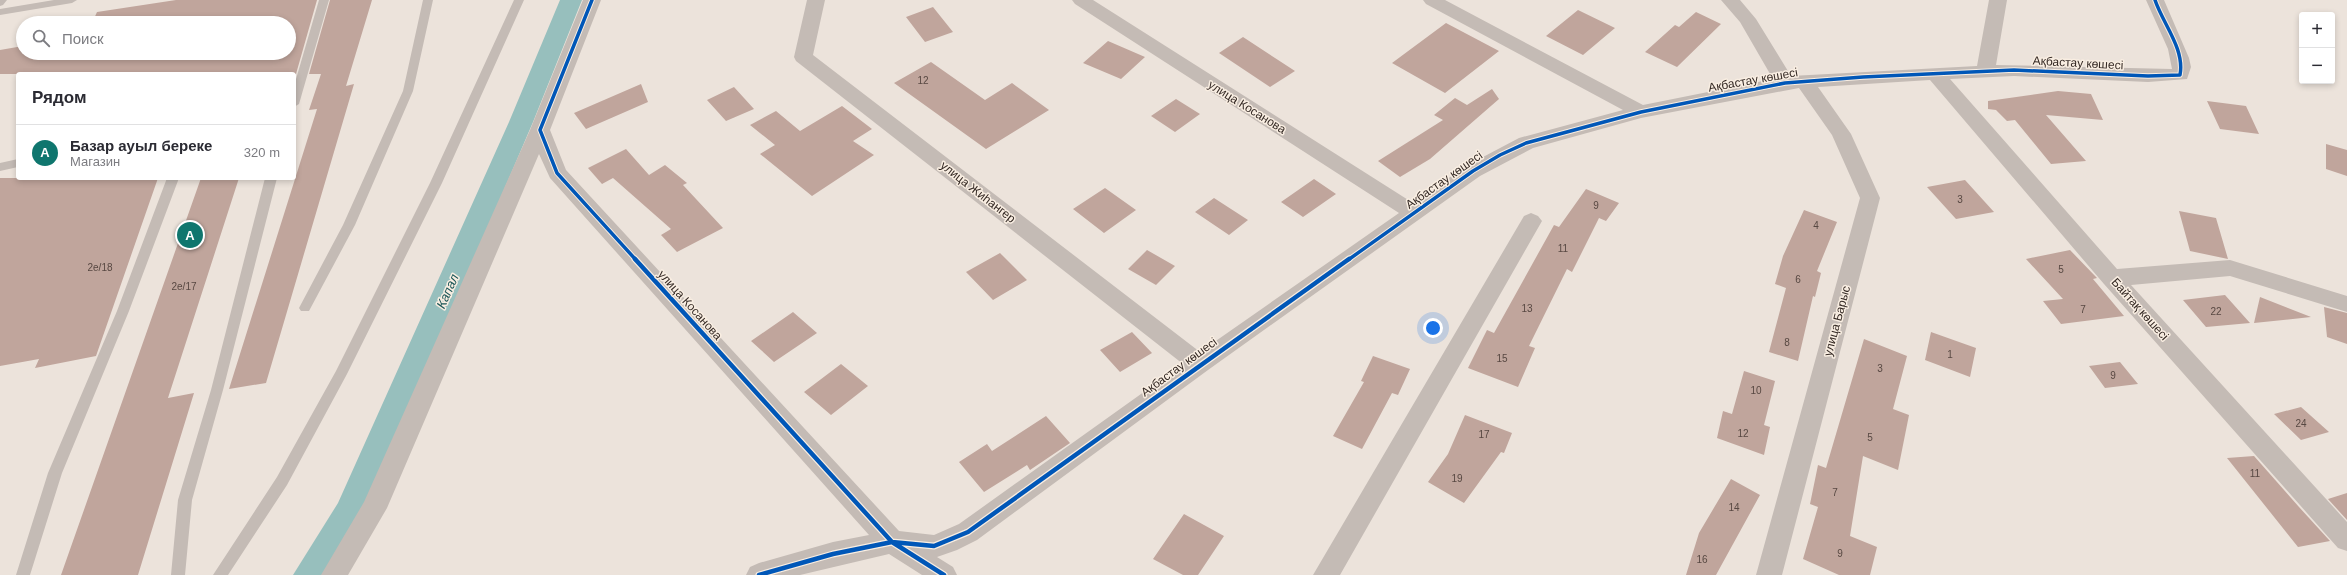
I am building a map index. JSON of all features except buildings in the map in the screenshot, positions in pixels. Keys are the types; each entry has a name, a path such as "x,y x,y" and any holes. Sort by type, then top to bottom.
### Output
{"street":[{"path":"334,575 374,508 540,130 592,0"},
{"name":"улица Жиhангер","path":"816,0 803,57 1200,364"},
{"name":"улица Косанова","path":"1081,0 1414,213"},
{"path":"1432,0 1641,112"},
{"name":"улица Барыс","path":"1730,0 1747,19 1794,82 1841,134 1870,198 1769,575"},
{"path":"1985,72 1998,0"},
{"name":"Ақбастау көшесі","path":"759,575 833,554 892,542 934,546 948,542 968,532 1200,364 1473,171 1500,155 1526,143 1641,112 1794,82 2014,70 2148,76 2180,75 2183,69 2178,53 2158,12 2155,0"},
{"name":"Байтақ көшесі","path":"1936,75 2112,278 2347,540"},
{"name":"улица Косанова","path":"540,130 556,173 892,542 944,575"},
{"path":"1326,575 1531,221"},
{"path":"2112,278 2230,268 2347,304"}],"lane":[{"path":"0,12 72,0"},
{"path":"296,97 324,0"},
{"path":"305,308 349,225 408,91 428,0"},
{"path":"220,575 282,481 341,374 436,183 519,0"},
{"path":"0,167 16,163"},
{"path":"23,575 55,473 123,311 172,180"},
{"path":"178,575 185,500 217,390 270,180"}],"waterway":[{"name":"Капал","path":"310,575 350,512 521,122 571,0"}],"cycle path":[{"path":"592,0 540,130 557,173 892,542 944,575"},
{"path":"759,575 833,554 892,542 934,546 948,542 968,532 1200,364 1473,171 1500,155 1526,143 1641,112 1785,83 1863,77 2014,70 2148,76 2180,75 2180,58 2155,0"}],"place":[{"name":"Базар ауыл береке","path":"190,235"}]}
